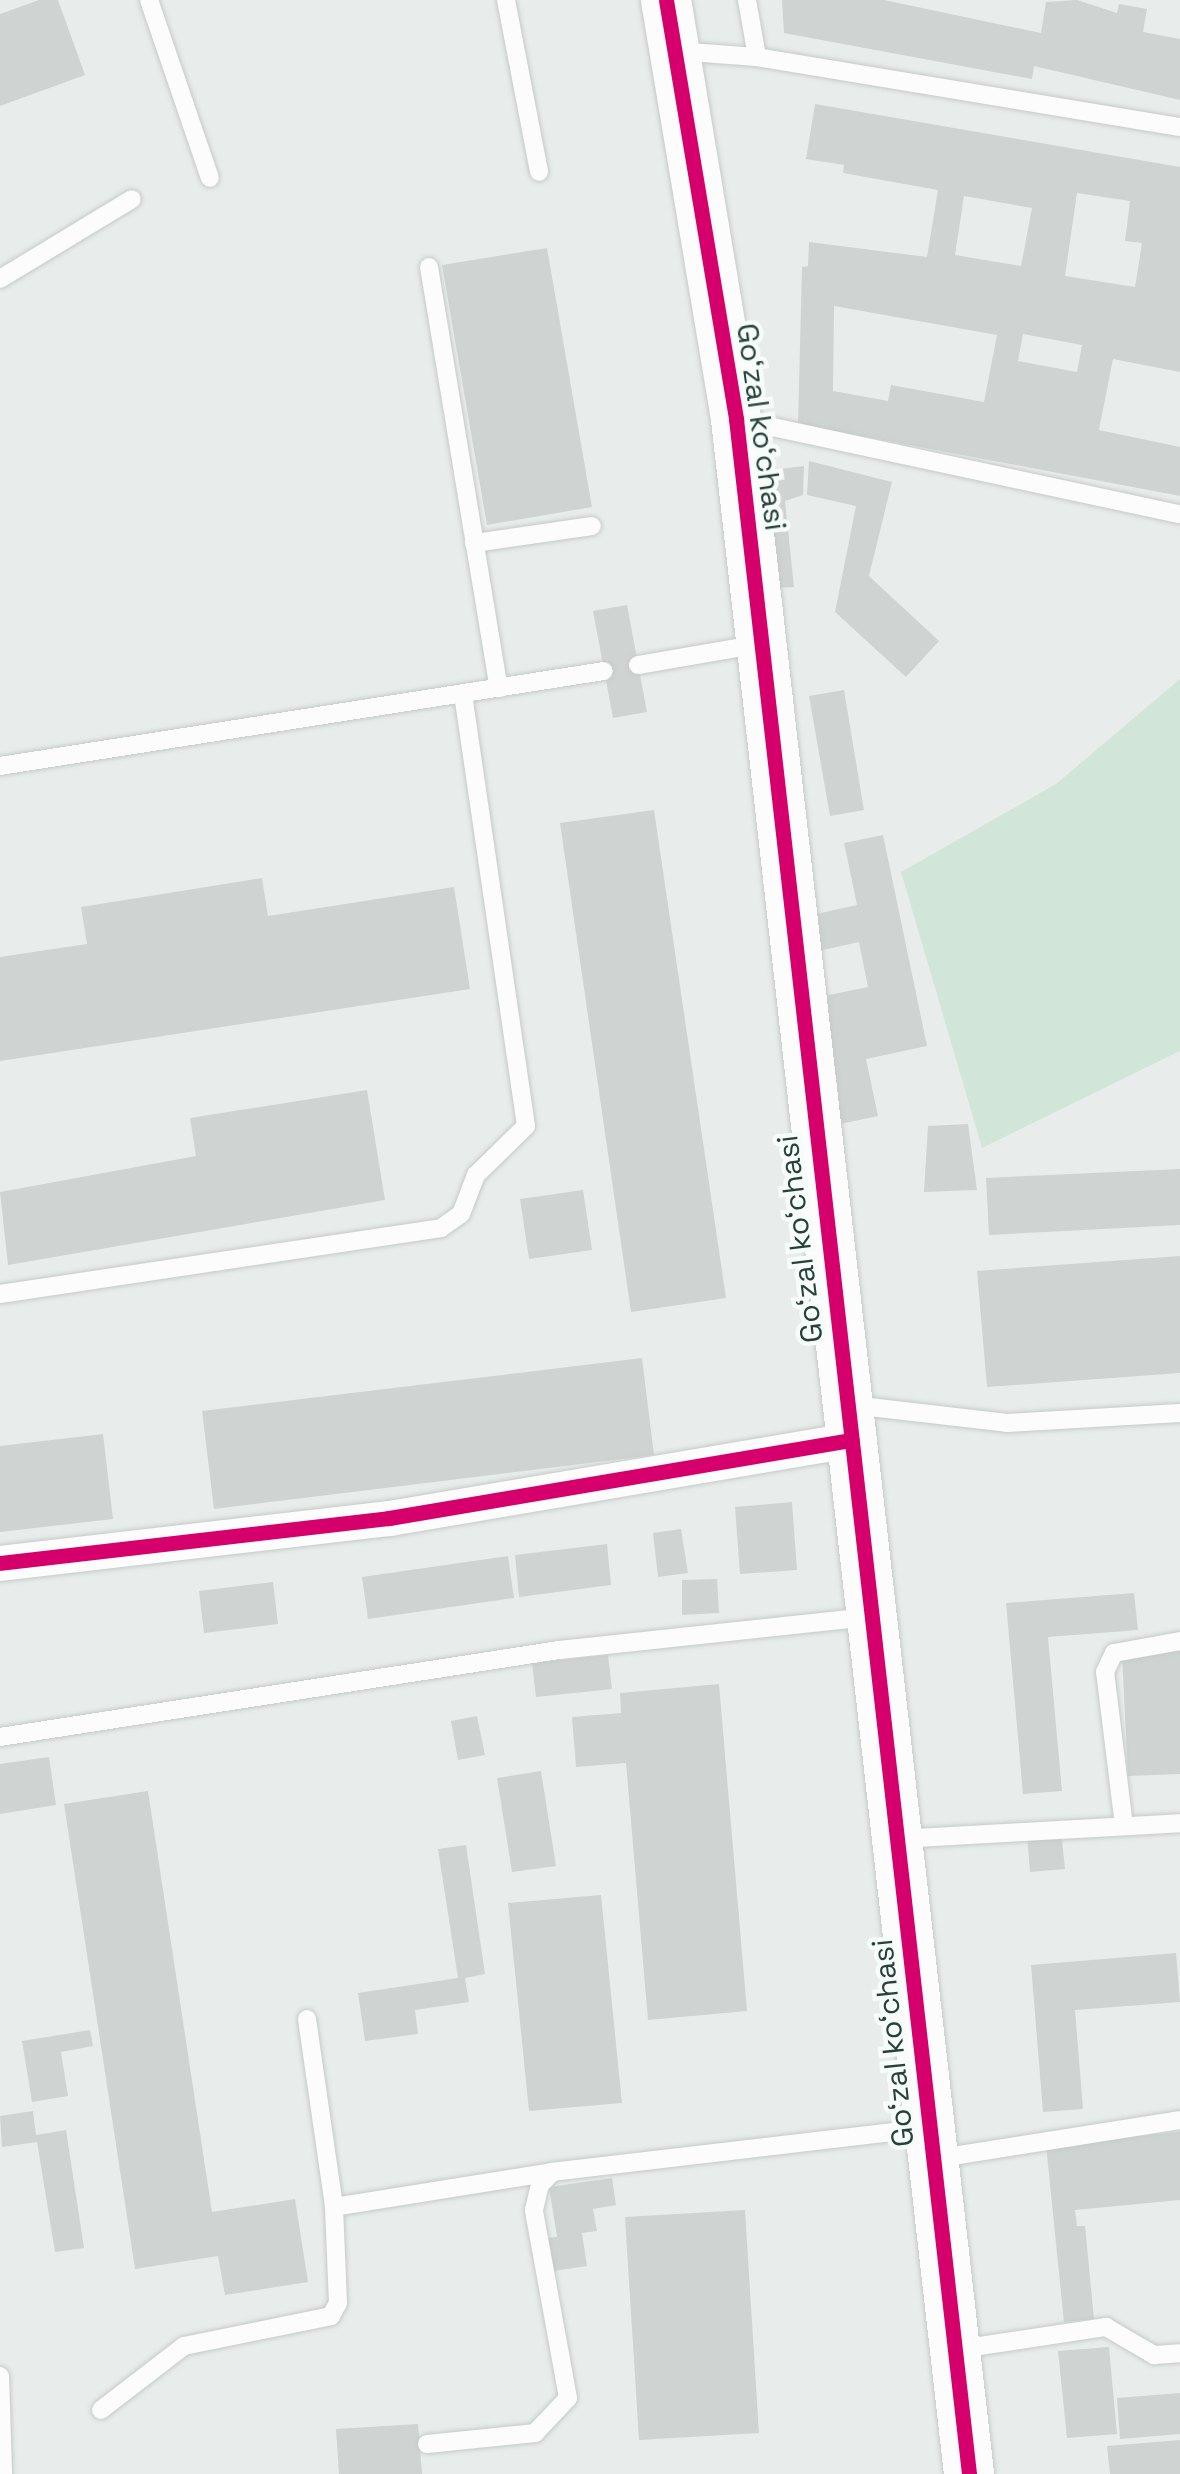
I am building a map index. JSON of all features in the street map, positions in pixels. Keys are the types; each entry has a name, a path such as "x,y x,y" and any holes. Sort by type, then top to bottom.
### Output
{"street":[{"name":"Goʻzal koʻchasi","path":"666,0 736,419 969,2474"},
{"path":"0,1563 389,1518 849,1422"}],"lane":[{"path":"149,0 210,178"},
{"path":"506,0 539,172"},
{"path":"747,0 757,58"},
{"path":"675,51 757,58 1180,127"},
{"path":"0,280 132,199"},
{"path":"428,268 499,688"},
{"path":"736,419 1180,514"},
{"path":"474,543 592,526"},
{"path":"638,665 761,644"},
{"path":"0,766 604,671"},
{"path":"0,1294 441,1228 462,1214 476,1174 526,1126 462,695"},
{"path":"849,1422 1007,1423 1180,1413"},
{"path":"0,1737 559,1650 872,1617"},
{"path":"1124,1826 1105,1672 1114,1653 1180,1641"},
{"path":"898,1840 1180,1823"},
{"path":"101,2410 184,2346 314,2325 331,2316 338,2303 334,2206 307,2019"},
{"path":"334,2206 552,2172 932,2144 1180,2120"},
{"path":"428,2444 535,2433 568,2398 534,2210 540,2185 552,2172"},
{"path":"954,2350 1106,2327 1154,2356 1180,2353"},
{"path":"0,2376 2,2474"}],"green space":[{"path":"1180,679 1180,1051 982,1148 901,872 1056,784"}],"building":[{"path":"39,0 58,0 85,75 0,106 0,14"},
{"path":"782,0 884,0 1041,33 1046,2 1077,0 1117,13 1119,4 1147,9 1143,32 1180,39 1180,100 1034,66 1032,79 784,33"},
{"path":"815,104 1180,167 1180,372 1113,359 1099,430 1180,447 1180,496 798,424 802,267 808,266 809,242 927,257 938,190 843,173 844,165 806,159","holes":["1077,193 1130,201 1125,241 1142,243 1135,287 1065,276","964,196 1032,208 1021,266 955,255","834,306 997,335 984,402 891,385 888,401 833,391","1023,334 1082,345 1077,372 1018,361"]},
{"path":"547,248 592,507 487,525 442,265"},
{"path":"809,461 892,482 869,576 939,641 906,677 835,612 856,506 807,495"},
{"path":"804,466 803,495 785,501 794,587 775,588 763,471"},
{"path":"627,605 647,712 613,718 593,611"},
{"path":"844,690 864,810 830,816 809,696"},
{"path":"654,810 726,1298 631,1312 560,823"},
{"path":"883,835 927,1046 866,1059 878,1116 840,1124 814,998 868,987 859,942 805,954 798,918 857,905 844,843"},
{"path":"262,878 268,916 454,887 470,989 0,1061 0,957 87,944 81,907"},
{"path":"367,1090 385,1200 8,1265 0,1192 196,1156 190,1118"},
{"path":"968,1124 977,1190 924,1192 928,1126"},
{"path":"1180,1169 1180,1225 989,1235 986,1178"},
{"path":"583,1190 592,1250 529,1259 520,1199"},
{"path":"1180,1256 1180,1373 987,1387 977,1271"},
{"path":"642,1358 654,1455 214,1509 202,1411"},
{"path":"103,1434 113,1519 0,1532 0,1446"},
{"path":"792,1502 797,1570 740,1574 735,1507"},
{"path":"681,1529 688,1573 658,1577 653,1533"},
{"path":"607,1544 611,1585 519,1597 515,1555"},
{"path":"508,1556 514,1598 368,1619 362,1577"},
{"path":"717,1579 719,1613 682,1615 682,1580"},
{"path":"273,1582 278,1624 204,1633 199,1591"},
{"path":"1134,1593 1138,1630 1048,1637 1062,1791 1023,1794 1006,1603"},
{"path":"1180,1651 1180,1774 1128,1776 1122,1654"},
{"path":"608,1655 612,1689 536,1697 532,1663"},
{"path":"719,1684 747,2011 648,2020 626,1763 576,1767 572,1717 621,1713 620,1693"},
{"path":"477,1716 485,1755 458,1760 451,1721"},
{"path":"49,1757 56,1805 0,1814 0,1764"},
{"path":"541,1771 556,1866 512,1872 497,1778"},
{"path":"148,1791 212,2212 295,2199 308,2282 225,2295 218,2256 135,2269 64,1804"},
{"path":"1061,1831 1065,1869 1030,1872 1027,1834"},
{"path":"466,1845 485,1974 465,1978 469,2002 415,2010 418,2034 365,2041 358,1993 458,1978 438,1849"},
{"path":"601,1895 622,2103 529,2111 508,1903"},
{"path":"1176,1953 1180,2002 1075,2010 1083,2109 1043,2112 1031,1965"},
{"path":"90,2030 93,2046 61,2052 68,2096 32,2102 22,2041"},
{"path":"33,2111 36,2135 66,2130 84,2248 55,2252 37,2142 2,2147 0,2116"},
{"path":"1180,2132 1180,2200 1075,2210 1077,2226 1085,2226 1094,2319 1064,2322 1046,2145"},
{"path":"612,2178 616,2205 593,2209 597,2231 582,2233 587,2266 553,2271 548,2238 557,2237 549,2187"},
{"path":"745,2210 759,2433 639,2440 625,2217"},
{"path":"1109,2347 1117,2434 1067,2438 1058,2351"},
{"path":"1180,2393 1180,2434 1120,2439 1117,2398"},
{"path":"418,2424 422,2474 339,2474 336,2429"},
{"path":"1180,2440 1180,2474 1110,2474 1107,2446"}],"cycle path":[{"path":"666,0 736,419 969,2474"},
{"path":"0,1563 389,1518 851,1440"}]}
